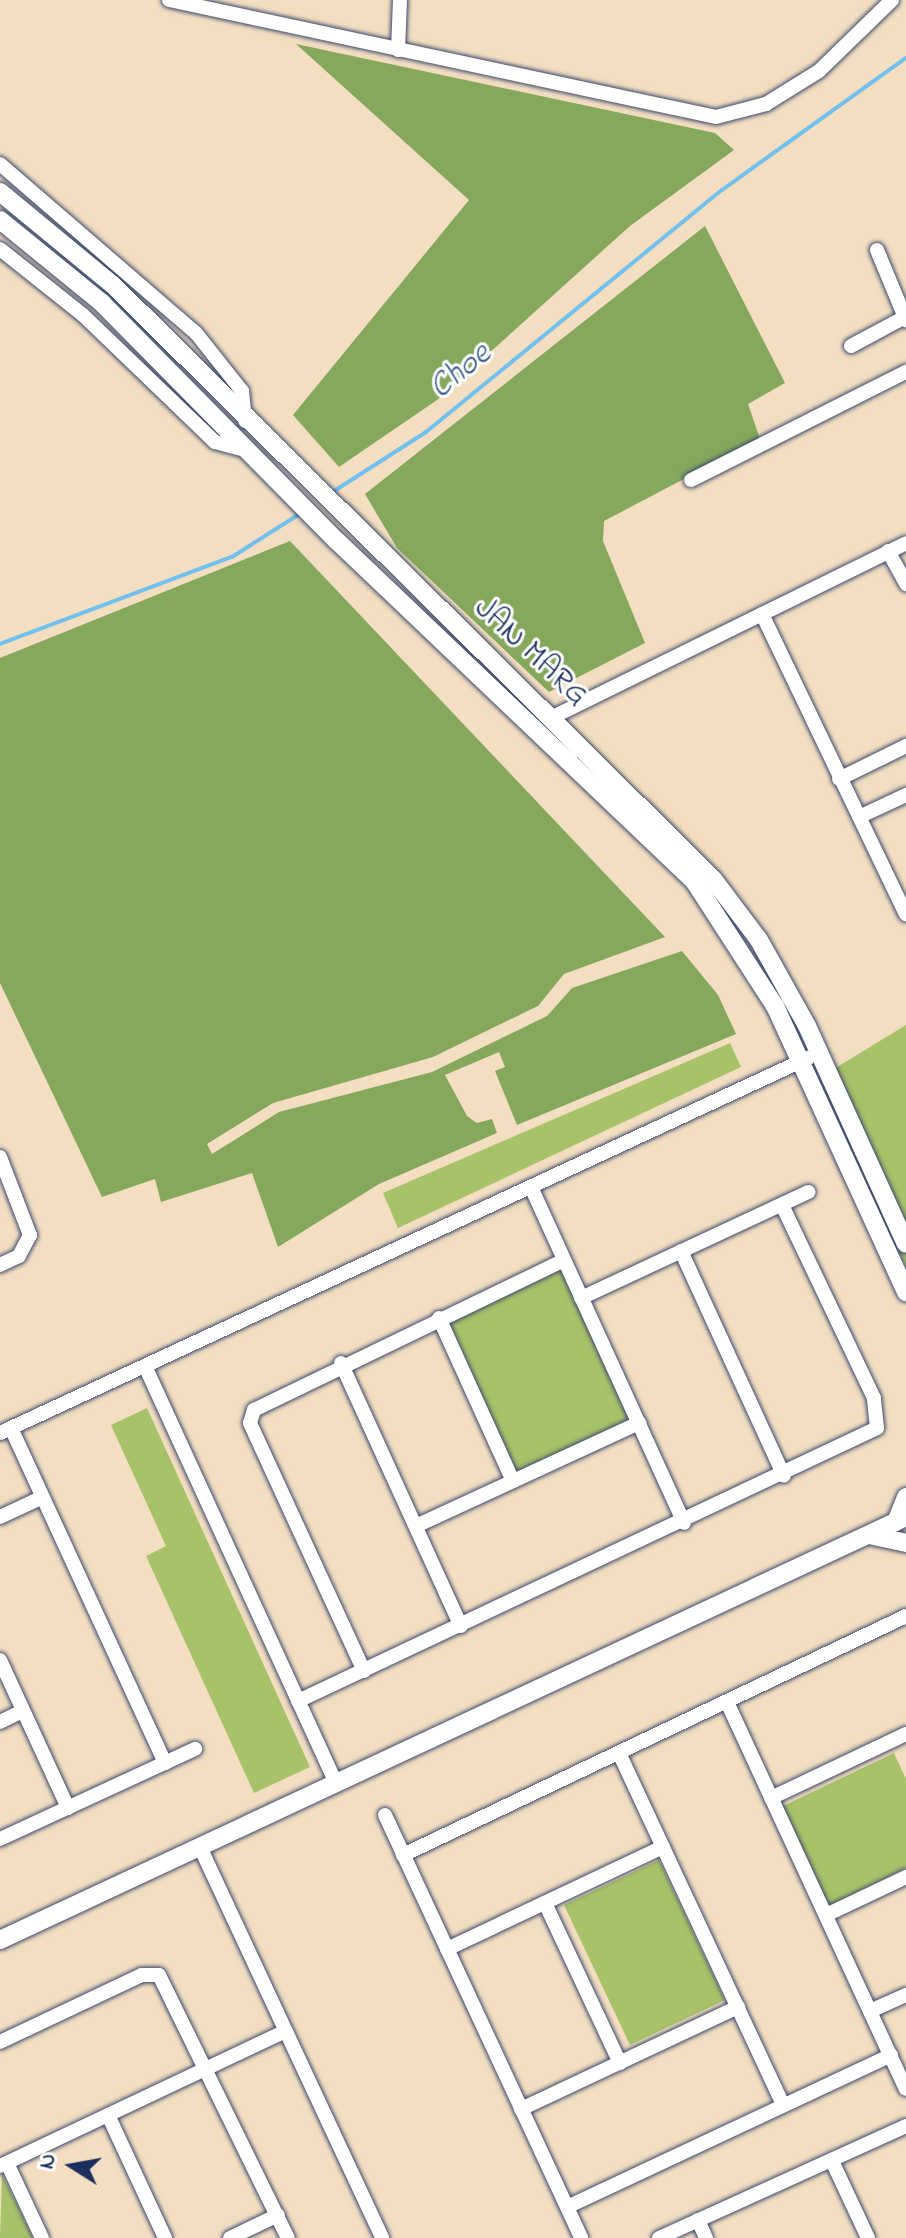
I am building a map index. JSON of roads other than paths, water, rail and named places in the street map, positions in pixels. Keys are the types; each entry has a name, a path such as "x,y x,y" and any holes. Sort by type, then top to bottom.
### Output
{"main road":[{"name":"JAN MARG","path":"0,192 113,285 245,422 337,541 694,881 819,1053 906,1244"},
{"name":"JAN MARG","path":"0,220 102,303 249,451 281,470 352,528 555,716 713,879 779,994 787,1036 906,1292"},
{"path":"0,1940 901,1520 906,1497"},
{"path":"869,1535 906,1543"}],"street":[{"path":"169,0 398,50 731,116 819,71 892,0"},
{"path":"398,50 400,0"},
{"path":"0,164 196,333 242,391 245,422"},
{"path":"0,249 83,315 215,442 249,451"},
{"path":"851,346 905,318 877,250"},
{"path":"691,480 906,372"},
{"path":"555,716 906,543"},
{"path":"888,551 906,584"},
{"path":"762,614 839,779 900,884 906,914"},
{"path":"839,779 906,746"},
{"path":"861,816 904,800"},
{"path":"165,1763 43,1497 6,1431 819,1053"},
{"path":"0,1157 30,1235 19,1256 0,1265"},
{"path":"531,1187 684,1523"},
{"path":"581,1298 808,1192"},
{"path":"298,1701 868,1436 880,1415 782,1205"},
{"path":"681,1251 784,1476"},
{"path":"364,1671 250,1423 254,1410 341,1363 564,1260"},
{"path":"439,1318 513,1481"},
{"path":"341,1363 461,1626"},
{"path":"145,1366 336,1784"},
{"path":"416,1526 639,1423"},
{"path":"0,1517 43,1497"},
{"path":"403,1855 906,1616"},
{"path":"0,1660 68,1808"},
{"path":"727,1702 906,2089"},
{"path":"0,1722 23,1711"},
{"path":"771,1798 904,1741"},
{"path":"0,1839 195,1749"},
{"path":"619,1753 783,2105"},
{"path":"385,1815 581,2238"},
{"path":"200,1847 382,2238"},
{"path":"447,1949 663,1847"},
{"path":"826,1915 906,1877"},
{"path":"545,1903 620,2063"},
{"path":"0,2042 152,1973 167,1983 288,2238"},
{"path":"870,2011 906,1995"},
{"path":"521,2109 738,2007"},
{"path":"42,2238 3,2164 286,2031"},
{"path":"567,2207 891,2055"},
{"path":"108,2115 165,2238"},
{"path":"659,2238 906,2126"},
{"path":"832,2161 868,2238"},
{"path":"230,2238 278,2215"},
{"path":"698,2220 706,2238"}],"waterway":[{"name":"Choe","path":"331,493 426,432 722,190 906,58"},
{"name":"Choe","path":"0,644 232,557 301,513"}]}
